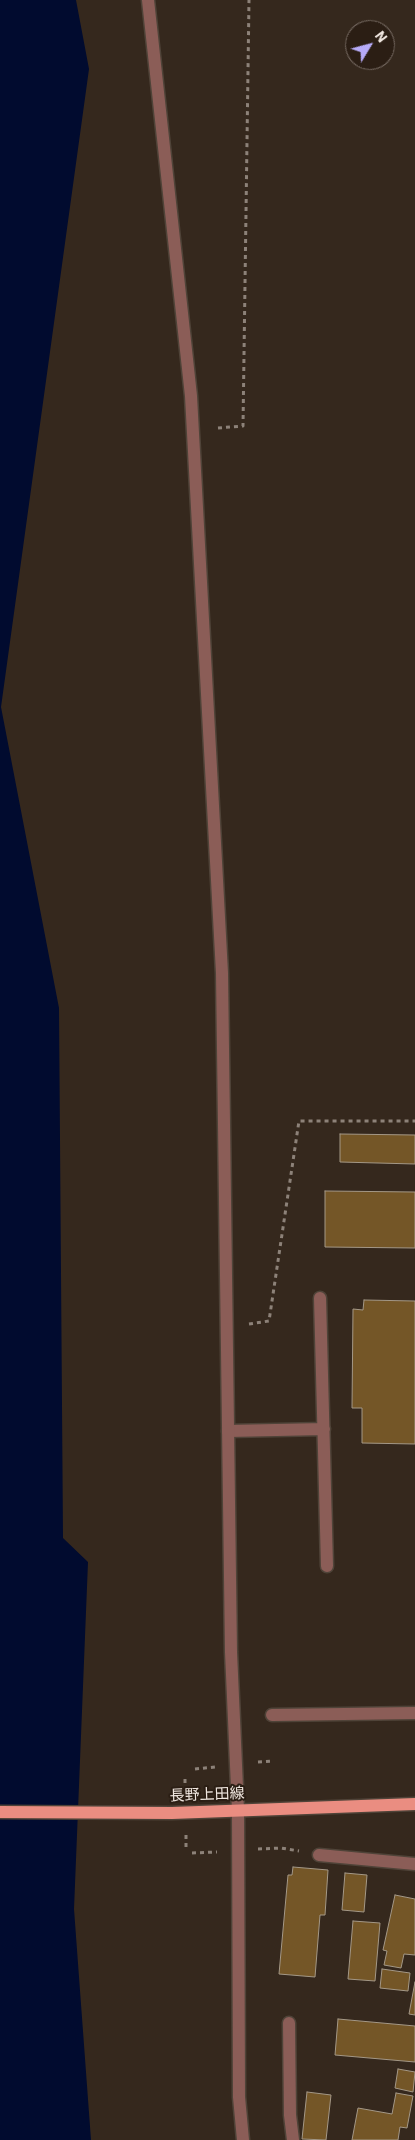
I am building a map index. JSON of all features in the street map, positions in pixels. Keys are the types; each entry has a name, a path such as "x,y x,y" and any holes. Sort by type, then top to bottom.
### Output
{"main road":[{"name":"長野上田線","path":"0,1812 172,1813 415,1804"}],"street":[{"path":"148,0 191,396 222,973 231,1652 238,1810 239,2097 242,2140"},
{"path":"320,1298 327,1566"},
{"path":"228,1430 324,1429"},
{"path":"272,1715 415,1713"},
{"path":"320,1855 415,1864"},
{"path":"289,2023 290,2115 293,2140"}],"path":[{"path":"218,428 242,426 249,0"},
{"path":"249,1324 269,1321 299,1121 415,1122"}],"water":[{"path":"0,0 76,0 89,69 1,707 59,1008 63,1538 88,1562 74,1909 91,2140 0,2140"}],"building":[{"path":"340,1134 415,1135 415,1164 340,1162"},
{"path":"325,1191 415,1192 415,1248 325,1247"},
{"path":"364,1300 415,1301 415,1444 362,1443 362,1408 352,1408 353,1309 363,1310"},
{"path":"293,1867 328,1870 325,1915 320,1915 315,1977 279,1974 288,1875 292,1875"},
{"path":"345,1873 367,1875 364,1912 342,1910"},
{"path":"395,1895 415,1899 415,1955 404,1954 401,1968 384,1965 387,1951 383,1950"},
{"path":"353,1921 380,1923 375,1981 348,1979"},
{"path":"382,1969 410,1973 408,1991 380,1988"},
{"path":"415,1982 415,2015 409,2014"},
{"path":"338,2019 415,2026 415,2062 335,2055"},
{"path":"398,2069 415,2072 413,2092 395,2088"},
{"path":"307,2092 331,2095 326,2140 302,2139"},
{"path":"396,2093 413,2096 407,2128 400,2127 398,2140 352,2140 358,2108 392,2114"}]}
